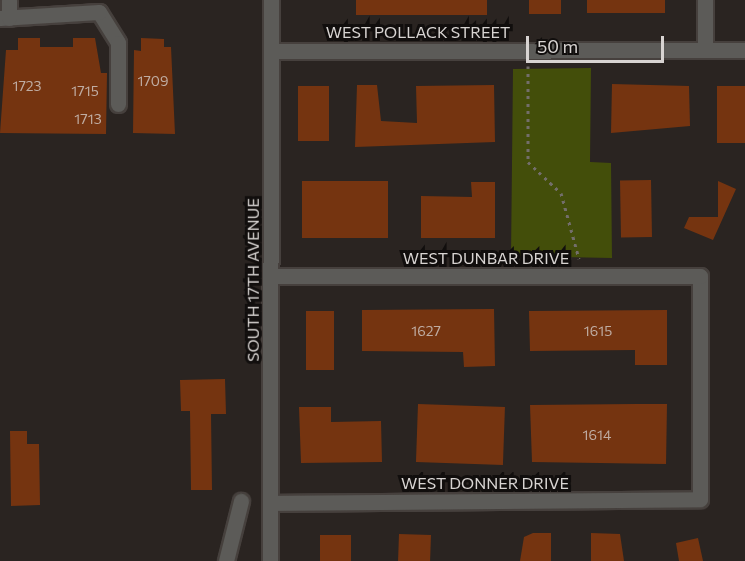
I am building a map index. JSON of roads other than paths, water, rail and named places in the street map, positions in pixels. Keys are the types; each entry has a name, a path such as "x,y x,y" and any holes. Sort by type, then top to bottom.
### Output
{"street":[{"path":"9,0 4,18 102,6 118,43 118,104"},
{"name":"SOUTH 17TH AVENUE","path":"270,561 271,0"},
{"path":"705,0 705,50"},
{"name":"WEST POLLACK STREET","path":"272,51 745,50"},
{"name":"WEST DUNBAR DRIVE","path":"272,276 700,276 700,499"},
{"name":"WEST DONNER DRIVE","path":"270,503 700,499"},
{"path":"226,561 242,501"}]}
